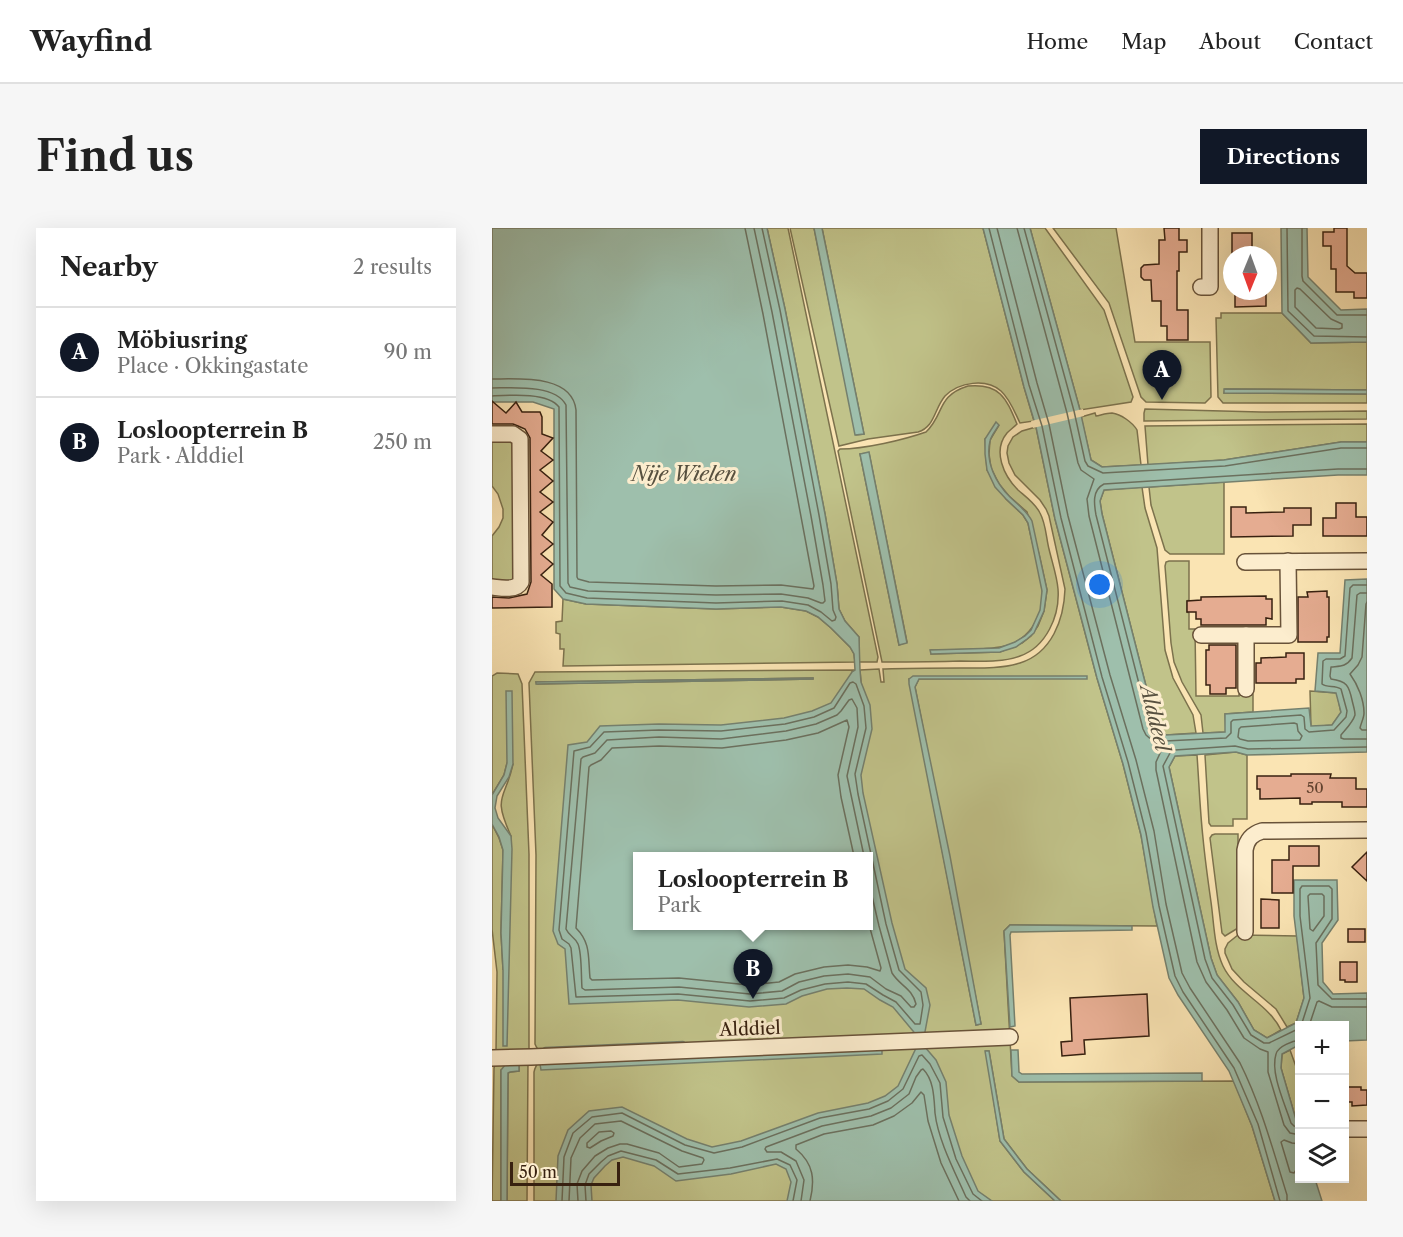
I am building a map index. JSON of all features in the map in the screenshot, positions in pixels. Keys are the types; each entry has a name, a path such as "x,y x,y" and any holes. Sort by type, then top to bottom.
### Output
{"street":[{"path":"1201,287 1210,287 1210,228"},
{"path":"492,434 513,434 520,439 521,582 515,588 492,587"},
{"path":"1201,635 1289,636 1288,561"},
{"path":"1245,562 1367,561"},
{"path":"1246,635 1246,688"},
{"path":"1245,932 1245,850 1247,843 1255,833 1262,831 1367,830"},
{"name":"Alddiel","path":"492,1058 1010,1037"},
{"path":"1349,1129 1367,1129"}],"green space":[{"path":"767,228 788,228 878,657 877,662 859,662 859,637 845,621 839,609 825,514"},
{"path":"790,228 814,228 856,435 864,434 822,228 983,228 1034,421 1020,423 1010,402 1001,391 988,384 973,383 958,387 945,396 924,430 839,446"},
{"path":"1030,228 1045,228 1104,310 1133,397 1131,402 1080,410"},
{"path":"1053,228 1116,228 1135,342 1210,342 1211,397 1205,403 1146,402 1141,397 1109,303"},
{"path":"1221,313 1282,313 1311,343 1367,342 1367,390 1225,389 1224,393 1367,394 1367,403 1223,403 1218,397 1216,318 1221,318"},
{"path":"968,386 979,386 995,390 1005,400 1013,415 1017,424 1003,440 1000,455 1008,478 1033,503 1042,517 1057,584 1057,610 1044,638 1029,652 1020,656 990,661 882,662 838,451 884,444 926,432 946,400 958,390","holes":["999,425 990,440 991,468 999,484 1027,512 1047,590 1044,611 1031,636 1022,643 1000,652 931,654 931,650 983,649 1010,645 1026,634 1037,619 1040,610 1041,582 1028,523 1006,499 987,470 985,439","869,453 907,642 899,645 860,454"]},
{"path":"1145,409 1261,412 1367,411 1367,419 1144,421"},
{"path":"1095,413 1096,416 1115,414 1126,419 1135,427 1141,465 1102,467 1091,460 1081,417"},
{"path":"1367,424 1367,442 1341,442 1224,460 1148,465 1145,426"},
{"path":"1036,427 1055,519 1141,835 1157,926 1010,925 1004,931 1012,1076 1019,1082 1234,1081 1252,1126 1275,1201 1061,1201 1027,1169 1004,1139 989,1051 986,1051 1000,1141 1024,1172 1055,1201 534,1201 534,1072 540,1055 535,1044 536,855 529,683 535,672 855,670 852,672 861,682 860,670 879,669 881,682 884,682 883,669 998,667 1013,665 1031,658 1048,643 1054,634 1062,612 1065,589 1046,509 1015,475 1009,463 1008,446 1013,437 1022,431","holes":["813,678 537,684 536,682","1087,678 919,679 915,687 981,1024 976,1025 909,679"]},
{"path":"492,440 513,440 514,581 492,581 492,536 503,518 503,509 498,494 492,486"},
{"path":"1224,482 1224,554 1170,554 1165,550 1151,505 1149,487"},
{"path":"1142,487 1145,508 1157,548 1165,650 1173,678 1193,715 1196,733 1166,735 1156,725 1102,514 1100,501 1104,490"},
{"path":"1169,561 1189,561 1187,612 1189,613 1189,629 1195,629 1196,696 1253,694 1253,712 1225,714 1226,732 1203,733 1201,715 1182,682 1174,662 1165,566"},
{"path":"563,599 586,604 716,609 781,607 806,611 818,617 850,647 855,662 563,666 564,649 560,649 560,634 556,633 556,622 562,621"},
{"path":"497,673 518,674 522,684 529,854 529,1050 496,1051 497,972 492,929 492,824 503,850 501,933 503,970 511,836 501,805 513,764 507,763 504,775 492,795 492,676"},
{"path":"1310,691 1337,693 1341,713 1332,725 1311,727"},
{"path":"1236,752 1247,755 1247,819 1233,819 1233,826 1211,826 1205,755"},
{"path":"1197,755 1204,846 1218,951 1223,966 1236,984 1268,1012 1281,1030 1267,1038 1254,1030 1238,1002 1217,975 1211,958 1169,767 1175,756"},
{"path":"1215,834 1238,834 1238,928 1225,936 1222,933 1210,838"},
{"path":"1238,935 1297,936 1304,998 1295,1023 1287,1027 1276,1009 1232,969 1225,953 1228,943"},
{"path":"1290,1050 1295,1064 1295,1116 1281,1068 1282,1054"},
{"path":"528,1060 527,1201 507,1201 508,1073 519,1071 519,1064 501,1070 501,1201 492,1201 494,1068 495,1065"}],"water":[{"name":"Nije Wielen","path":"492,228 767,228 825,514 839,609 845,621 859,637 861,682 870,705 872,729 861,775 863,793 892,923 905,969 926,988 930,1005 924,1046 936,1060 946,1082 949,1115 962,1156 978,1191 992,1201 787,1201 791,1182 786,1169 776,1164 731,1174 676,1181 654,1166 623,1157 612,1160 594,1178 591,1185 592,1201 556,1201 558,1156 568,1130 589,1111 622,1107 687,1139 712,1147 741,1141 818,1113 868,1103 885,1096 898,1086 917,1046 918,1037 893,1007 864,989 827,989 802,996 786,1004 749,1007 678,1000 569,1004 565,949 558,944 553,931 568,745 587,742 600,726 721,725 784,718 812,711 831,703 855,670 854,654 850,647 818,617 806,611 781,607 716,609 586,604 563,599 554,589 554,409 533,402 492,402"},
{"path":"814,228 822,228 864,434 855,435"},
{"path":"983,228 1030,228 1080,410 1091,460 1102,467 1224,460 1341,442 1367,442 1367,475 1104,490 1100,501 1156,725 1166,735 1225,732 1225,714 1309,708 1311,726 1332,725 1341,712 1336,693 1315,691 1318,653 1340,653 1345,580 1367,579 1367,752 1247,755 1236,752 1175,756 1169,767 1211,958 1217,975 1238,1002 1254,1030 1267,1038 1295,1024 1295,1047 1282,1054 1281,1068 1295,1116 1295,1183 1316,1183 1322,1201 1275,1201 1252,1126 1229,1071 1169,978 1153,907 1141,835 1055,519 1036,427"},
{"path":"1281,228 1307,228 1308,277 1341,310 1367,309 1367,342 1311,343 1282,313"},
{"path":"1224,389 1367,390 1367,394 1224,393"},
{"path":"996,422 999,425 991,439 990,464 1000,485 1032,521 1047,590 1044,611 1034,633 1016,647 1000,652 931,654 930,650 999,648 1015,642 1031,630 1040,610 1042,591 1028,523 995,487 987,470 985,439"},
{"path":"869,452 907,643 899,645 860,454"},
{"path":"913,676 1087,676 1087,679 919,679 915,687 950,856 981,1024 976,1025 909,684 909,679"},
{"path":"813,679 536,684 536,682"},
{"path":"506,691 512,691 513,764 509,777 497,796 495,808 498,818 511,836 512,849 507,1046 503,1046 501,933 503,850 492,824 492,795 504,775 507,763"},
{"path":"1294,880 1337,880 1338,920 1322,943 1323,982 1333,994 1367,993 1367,1040 1349,1041 1349,1021 1297,1021 1304,998 1294,916"},
{"path":"1010,925 1132,926 1132,930 1011,932 1015,1026 1010,1027 1004,931"},
{"path":"882,1049 882,1054 541,1070 540,1064"},
{"path":"1011,1050 1018,1050 1019,1072 1022,1074 1202,1073 1202,1081 1019,1082 1012,1076"},
{"path":"985,1051 989,1051 1004,1139 1027,1169 1061,1201 1055,1201 1024,1172 1000,1141"},
{"path":"519,1064 519,1071 508,1073 507,1201 501,1201 501,1070 505,1065"}],"pier":[{"path":"1083,409 1084,416 1033,428 1031,421"}],"building":[{"path":"1164,228 1179,228 1179,240 1187,240 1187,252 1179,252 1177,310 1188,310 1188,340 1167,340 1167,326 1161,326 1161,301 1152,301 1151,280 1144,280 1141,277 1141,268 1144,265 1159,264 1159,240 1165,240"},
{"path":"1334,228 1347,228 1347,266 1355,273 1367,273 1367,298 1354,298 1354,292 1336,292 1336,269 1331,269 1331,246 1323,246 1323,232 1334,232"},
{"path":"1232,233 1252,233 1252,246 1232,246"},
{"path":"1235,300 1266,300 1266,306 1235,307"},
{"path":"492,401 506,413 516,402 522,412 540,412 542,434 553,438 541,451 553,460 540,470 553,481 540,492 553,502 540,512 553,522 542,535 553,544 541,554 553,564 541,575 552,584 552,607 492,608 492,597 509,598 527,594 531,582 530,438 525,429 513,424 492,424"},
{"path":"1336,503 1356,503 1356,517 1367,517 1367,536 1323,536 1323,518 1336,518"},
{"path":"1231,507 1246,507 1246,513 1284,512 1284,508 1311,508 1311,525 1293,525 1293,536 1231,537"},
{"path":"1327,591 1329,637 1327,637 1327,642 1298,642 1298,597 1308,597 1307,592"},
{"path":"1266,596 1266,599 1272,599 1272,619 1266,618 1266,625 1201,625 1201,619 1196,619 1196,612 1187,612 1187,601 1201,600 1201,597"},
{"path":"1209,645 1236,645 1236,688 1226,688 1226,694 1210,694 1210,685 1206,685 1206,650 1209,650"},
{"path":"1286,653 1304,653 1304,679 1296,679 1296,683 1256,683 1256,663 1261,663 1261,658 1286,657"},
{"path":"1291,774 1331,774 1330,778 1356,778 1356,789 1367,789 1367,807 1342,807 1342,802 1300,804 1300,798 1260,799 1257,776 1291,776"},
{"path":"1289,846 1319,846 1319,866 1293,866 1293,893 1272,893 1272,860 1289,860"},
{"path":"1367,852 1367,881 1352,867"},
{"path":"1261,899 1279,900 1279,928 1261,928"},
{"path":"1348,929 1365,929 1365,942 1348,942"},
{"path":"1340,962 1357,962 1357,982 1340,980"},
{"path":"1147,994 1149,1036 1084,1040 1085,1054 1062,1056 1061,1042 1072,1041 1070,998"},
{"path":"1349,1087 1361,1087 1361,1090 1367,1090 1367,1105 1352,1106 1352,1102 1349,1102"}],"waterway":[{"path":"545,1049 683,1043"}],"place":[{"name":"Möbiusring","path":"1162,400"},
{"name":"Losloopterrein B","path":"753,999"}],"water label":[{"name":"Alddeel","path":"1155,718"}]}
